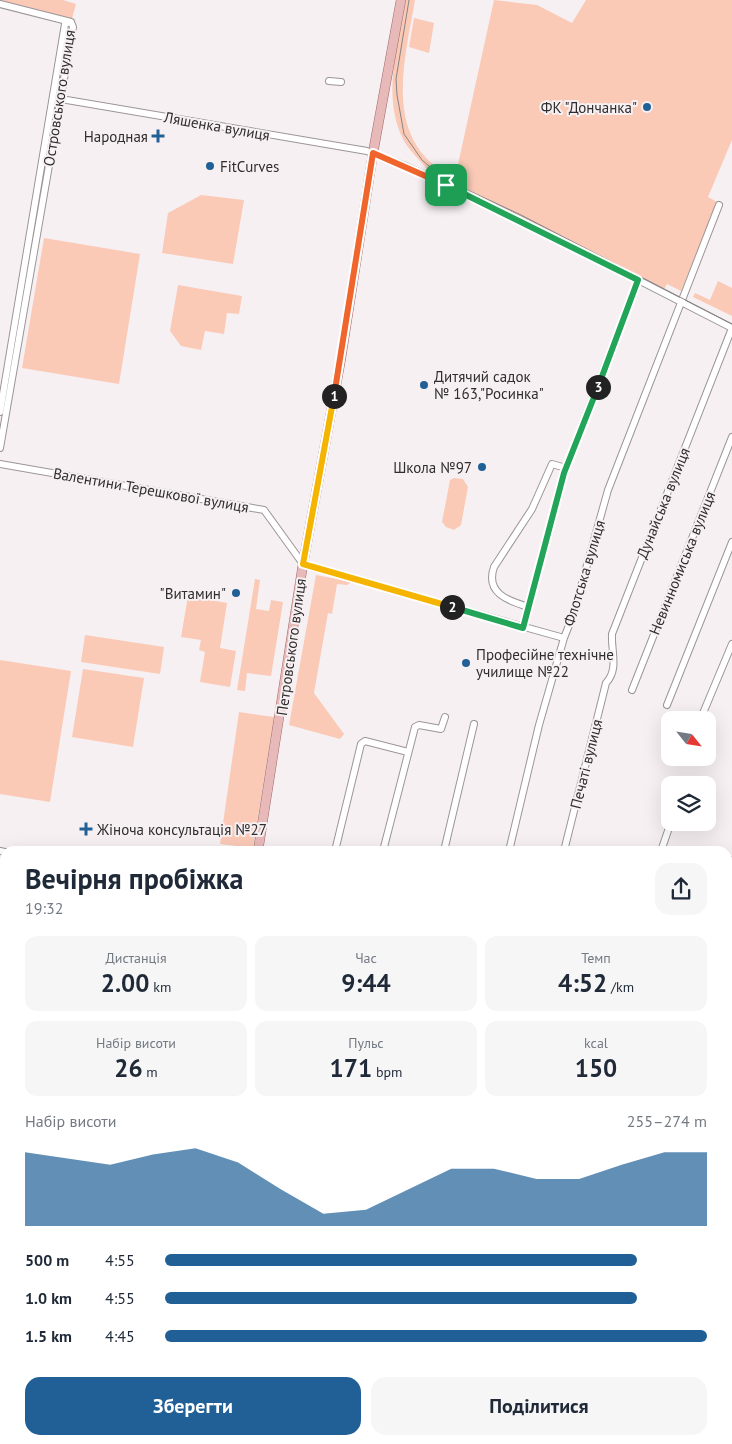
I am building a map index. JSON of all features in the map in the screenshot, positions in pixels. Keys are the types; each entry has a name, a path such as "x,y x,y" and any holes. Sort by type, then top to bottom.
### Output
{"main road":[{"name":"Петровського вулиця","path":"259,846 303,564 341,358 373,153 401,0"}],"street":[{"path":"0,4 70,22"},
{"name":"Островського вулиця","path":"0,412 65,24 70,22 73,27 0,448"},
{"path":"329,81 341,82"},
{"name":"Ляшенка вулиця","path":"61,98 373,153 408,167 519,219 732,328"},
{"name":"Флотська вулиця","path":"510,846 539,725 564,638 573,615 608,490 720,206"},
{"path":"523,628 566,468 638,280"},
{"name":"Дунайська вулиця","path":"610,680 614,660 612,634 732,328"},
{"name":"Невинномиська вулиця","path":"632,690 732,437"},
{"name":"Валентини Терешкової вулиця","path":"0,464 264,510 303,564"},
{"path":"528,607 508,601 500,596 493,587 491,574 532,509 552,464 566,468"},
{"path":"667,705 732,542"},
{"path":"303,564 523,628 564,638"},
{"path":"704,711 732,644"},
{"name":"Печаті вулиця","path":"565,846 606,683 610,680"},
{"path":"384,846 416,725 441,729 445,717"},
{"path":"445,846 474,724"},
{"path":"336,846 361,744 365,741 408,752"},
{"path":"662,846 668,831"}],"shaded area":[{"path":"0,0 63,0 76,4 71,22 0,4"},
{"path":"406,0 415,0 403,75 403,100 407,123 416,144 432,163 455,178 494,0 537,5 572,23 586,0 732,0 732,140 708,197 717,202 681,291 667,284 662,293 432,176 402,137 396,121 393,104 392,86 396,51"},
{"path":"414,18 434,23 429,53 409,47"},
{"path":"201,195 244,200 233,264 162,253 168,213"},
{"path":"44,238 140,254 119,384 22,368"},
{"path":"718,281 732,288 732,316 693,297 695,293 710,300"},
{"path":"178,285 242,296 239,314 227,313 224,334 205,331 201,350 181,346 170,331"},
{"path":"454,478 463,479 468,487 461,525 454,530 446,527 442,522 450,480"},
{"path":"316,575 352,582 347,585 337,584 332,614 328,613 314,693 344,734 340,739 289,725"},
{"path":"255,579 260,580 256,609 269,611 271,600 283,602 271,676 247,673 245,691 237,690"},
{"path":"188,596 227,603 220,648 236,651 230,687 200,682 205,652 199,650 201,640 181,637"},
{"path":"85,635 164,647 160,674 81,662"},
{"path":"0,660 71,671 50,802 0,794"},
{"path":"83,669 144,678 133,747 72,737"},
{"path":"239,712 274,717 253,846 220,844"}],"tram line":[{"path":"409,0 396,79 397,95 404,134 422,160 444,179 521,215 732,324"}],"place":[{"name":"ФК \"Дончанка\"","path":"647,107"},
{"name":"Народная","path":"158,136"},
{"name":"FitCurves","path":"210,166"},
{"name":"Дитячий садок № 163,\"Росинка\"","path":"424,385"},
{"name":"Школа №97","path":"482,467"},
{"name":"\"Витамин\"","path":"236,593"},
{"name":"Професійне технічне училище №22","path":"466,663"},
{"name":"Жіноча консультація №27","path":"86,829"}],"route":[{"path":"373,153 446,185 519,219 638,280 564,473 523,628 303,564 341,358 373,153"}]}
